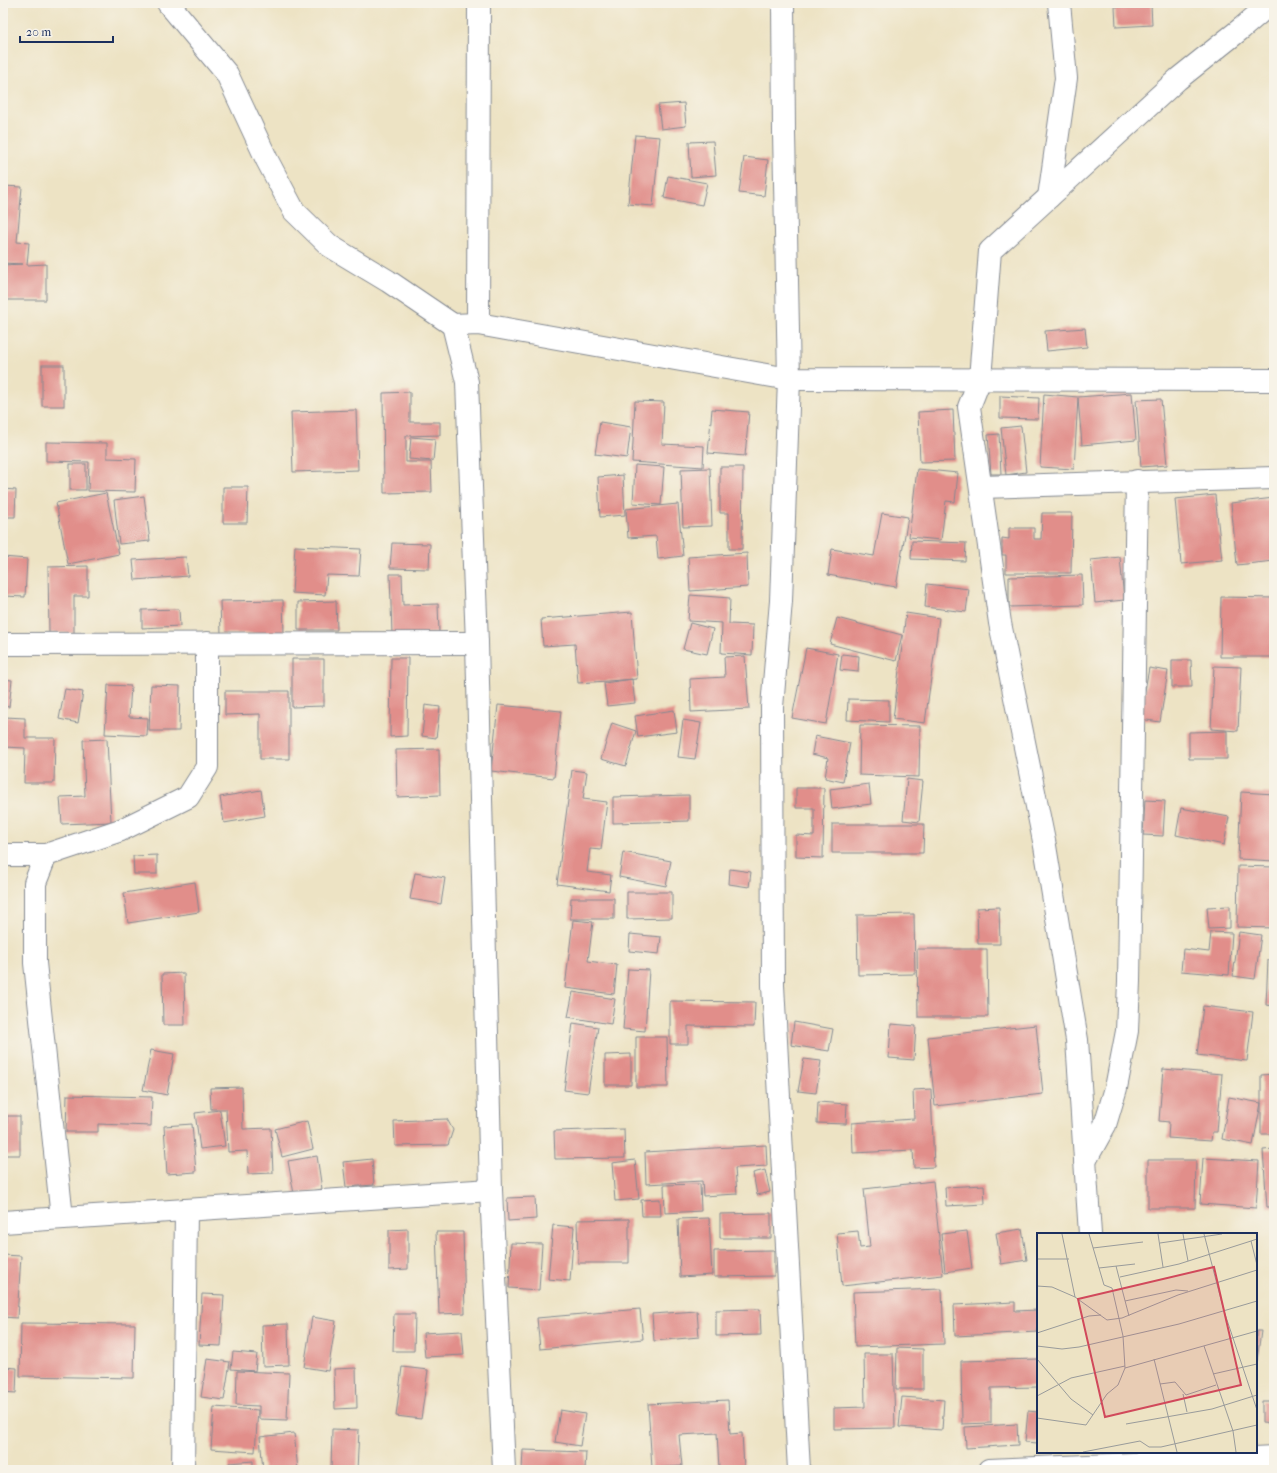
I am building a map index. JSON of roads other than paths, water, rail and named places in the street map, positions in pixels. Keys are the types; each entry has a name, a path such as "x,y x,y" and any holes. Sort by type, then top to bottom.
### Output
{"street":[{"path":"168,3 227,74 267,160 294,211 330,246 388,281 453,325 478,324 789,379 1274,380"},
{"path":"478,324 479,3"},
{"path":"783,3 789,379 781,601 772,706 773,985 799,1470"},
{"path":"1049,197 1066,78 1059,3"},
{"path":"1090,1233 1077,1040 1045,846 1000,623 969,407 980,379 990,251 1178,79 1271,3"},
{"path":"453,325 467,382 477,643 491,1190 504,1470"},
{"path":"981,488 1274,478"},
{"path":"1086,1161 1105,1125 1116,1088 1127,1031 1130,965 1137,482"},
{"path":"3,855 46,855 121,830 188,797 207,767 207,643"},
{"path":"3,644 477,643"},
{"path":"46,855 35,883 35,963 62,1218"},
{"path":"3,1222 491,1190"},
{"path":"183,1470 186,1210"},
{"path":"989,1470 1113,1462 1274,1457"}]}
